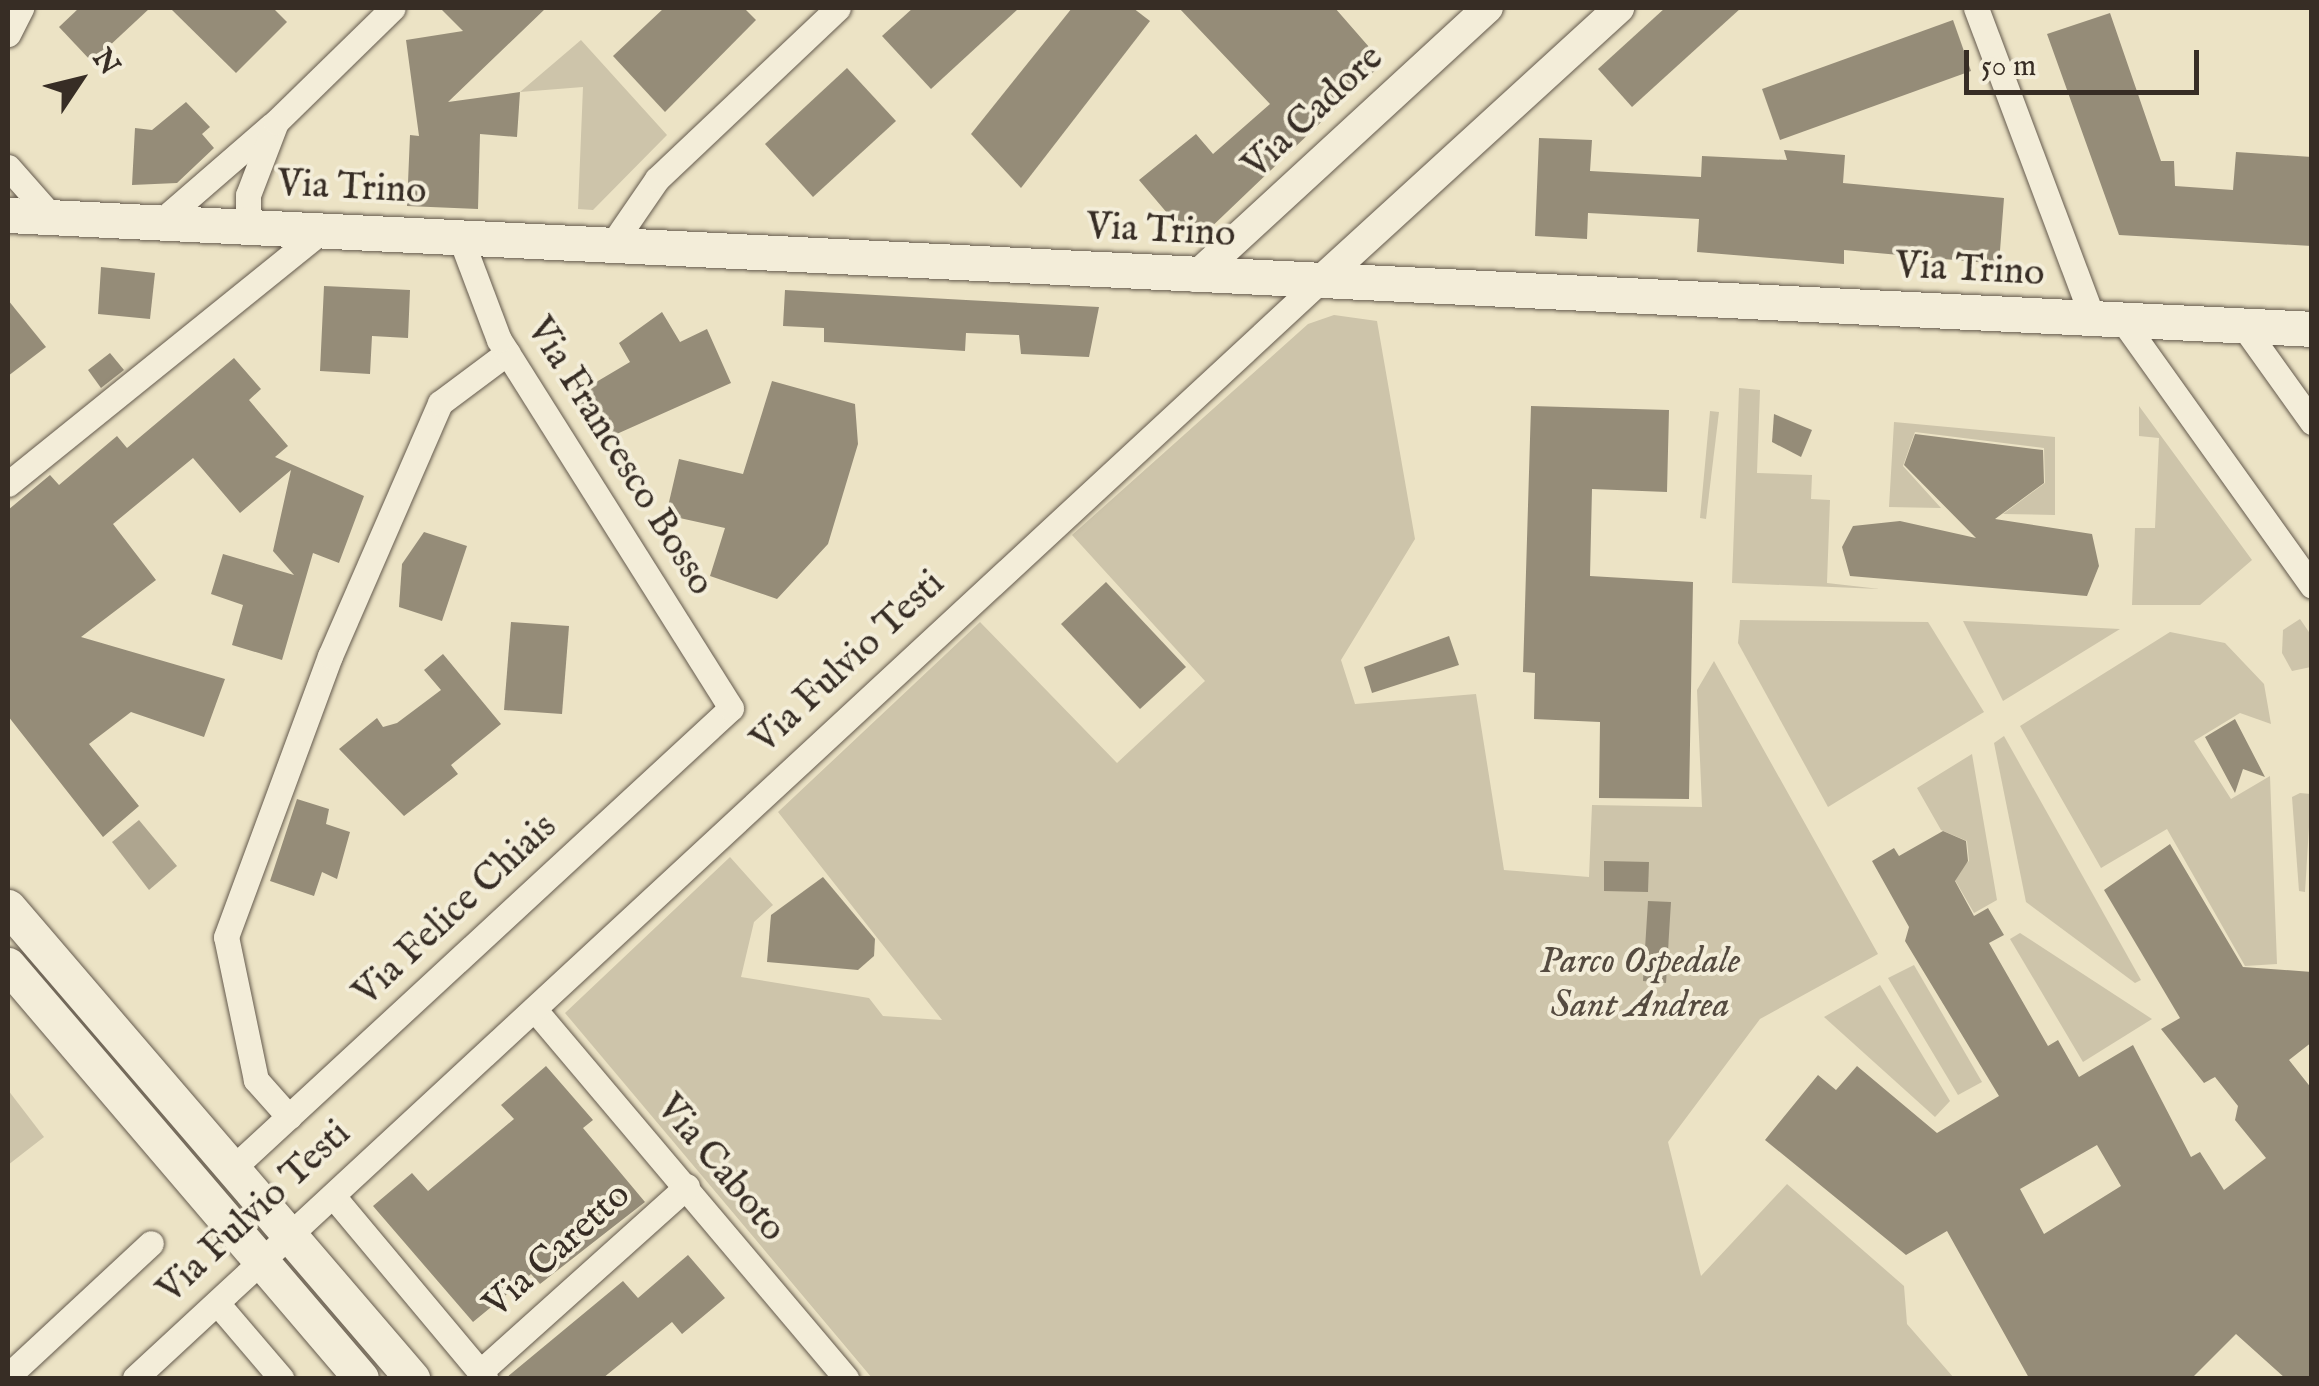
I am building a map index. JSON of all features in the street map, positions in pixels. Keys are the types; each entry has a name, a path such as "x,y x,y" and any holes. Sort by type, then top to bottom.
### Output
{"main road":[{"name":"Via Trino","path":"8,215 1318,283 2312,329"},
{"path":"8,907 412,1378"},
{"path":"8,965 361,1378"}],"street":[{"path":"8,34 21,8"},
{"path":"158,223 276,122 393,8"},
{"path":"611,246 657,179 838,8"},
{"name":"Via Cadore","path":"1195,276 1488,8"},
{"name":"Via Fulvio Testi","path":"135,1378 1619,8"},
{"path":"1976,8 2108,320 2312,586"},
{"path":"248,227 248,195 276,122"},
{"path":"8,167 52,218"},
{"path":"8,484 322,231"},
{"name":"Via Francesco Bosso","path":"460,237 507,353 731,708"},
{"path":"2244,327 2312,422"},
{"path":"289,1117 256,1080 226,936 330,656 440,403 507,353"},
{"name":"Via Felice Chiais","path":"232,1169 731,708"},
{"name":"Via Caboto","path":"535,1010 846,1378"},
{"name":"Via Caretto","path":"483,1375 687,1186"},
{"path":"333,1196 483,1375"},
{"path":"8,1376 151,1243"},
{"path":"217,1303 281,1378"}],"green space":[{"path":"581,40 667,135 593,210 578,209 583,87 520,92"},
{"name":"Parco Ospedale Sant Andrea","path":"1334,315 1377,321 1415,539 1341,660 1355,704 1476,694 1504,870 1589,877 1592,805 1702,807 1697,690 1714,661 1878,954 1760,1019 1668,1142 1701,1276 1787,1184 1904,1286 1907,1324 1954,1378 872,1378 565,1013 730,857 773,905 754,922 741,977 869,998 883,1016 942,1020 778,812 980,622 1117,763 1205,681 1072,535 1308,324"},
{"path":"1739,388 1760,390 1757,473 1812,475 1811,499 1830,500 1827,583 1880,589 1732,583"},
{"path":"2139,406 2252,560 2200,605 2132,605 2135,528 2155,528 2159,438 2139,436"},
{"path":"1710,411 1719,412 1706,519 1700,518"},
{"path":"1894,422 2055,437 2055,515 2003,514 2045,483 2044,448 1915,432 1903,466 1941,508 1889,507"},
{"path":"2300,619 2311,635 2311,667 2292,671 2282,653 2283,630"},
{"path":"1740,620 1928,622 1984,712 1828,807 1738,643"},
{"path":"1963,621 2120,629 2003,701"},
{"path":"2170,632 2225,643 2264,684 2271,724 2240,713 2194,741 2231,799 2270,776 2277,964 2245,966 2167,829 2101,868 2020,726"},
{"path":"2004,736 2141,980 2135,983 2026,902 1994,743"},
{"path":"1972,754 1997,900 1974,913 1952,875 1969,861 1967,841 1941,830 1917,788"},
{"path":"2311,794 2305,892 2299,891 2292,797"},
{"path":"2020,933 2152,1019 2083,1062 2010,939"},
{"path":"1914,965 1982,1082 1958,1095 1888,978"},
{"path":"1880,985 1950,1101 1935,1117 1824,1017"},
{"path":"8,1090 44,1137 8,1165"}],"shaded area":[{"path":"139,820 177,866 149,890 112,842"}],"building":[{"path":"79,8 150,8 92,62 59,27"},
{"path":"170,8 273,8 287,22 236,73"},
{"path":"440,8 546,8 448,102 520,92 517,137 480,134 478,209 407,206 410,135 419,136 406,40 463,31"},
{"path":"664,8 744,8 756,20 665,112 613,56"},
{"path":"913,8 1019,8 931,89 882,36"},
{"path":"1072,8 1133,8 1150,21 1021,188 971,134"},
{"path":"1179,8 1335,8 1383,63 1204,234 1185,234 1139,180 1196,134 1213,154 1270,104"},
{"path":"1665,8 1741,8 1632,107 1598,69"},
{"path":"2110,13 2161,161 2174,161 2175,186 2233,190 2236,152 2312,157 2312,246 2119,235 2047,34"},
{"path":"1953,20 1971,71 1780,140 1762,89"},
{"path":"847,68 896,121 813,197 765,144"},
{"path":"186,102 210,127 202,134 214,148 177,183 132,185 135,128 152,130"},
{"path":"1539,138 1592,140 1590,171 1701,177 1702,156 1787,160 1784,150 1845,155 1843,183 2004,198 1999,264 1844,250 1844,264 1697,252 1699,219 1588,213 1587,239 1535,236"},
{"path":"101,267 155,273 150,319 98,314"},
{"path":"324,286 410,290 408,338 372,336 370,374 320,371"},
{"path":"785,290 1099,307 1089,357 1021,354 1019,335 966,333 965,351 824,342 824,328 783,326"},
{"path":"8,300 46,347 8,376"},
{"path":"662,312 680,342 707,329 731,383 601,441 576,394 630,362 619,343"},
{"path":"110,353 124,370 101,388 88,370"},
{"path":"234,358 261,389 249,400 288,446 275,457 364,496 339,563 313,553 282,660 232,645 243,605 211,594 223,554 294,575 273,551 291,470 240,513 193,458 113,524 156,580 81,637 225,679 204,737 131,712 89,744 139,806 103,837 8,716 8,510 50,475 59,485 117,436 127,448"},
{"path":"772,381 855,404 858,444 828,544 777,599 710,576 725,528 666,515 679,459 743,474"},
{"path":"1531,406 1669,410 1667,492 1592,489 1590,576 1693,582 1689,799 1599,798 1600,722 1534,719 1535,673 1523,672"},
{"path":"1774,414 1812,430 1801,457 1772,442"},
{"path":"1915,434 2043,450 2044,483 1995,519 2092,534 2099,566 2087,596 1850,576 1842,547 1853,526 1900,521 1976,538 1904,465"},
{"path":"424,532 467,546 442,621 399,607 402,564"},
{"path":"1106,582 1186,667 1140,709 1061,624"},
{"path":"511,622 569,626 562,714 504,710"},
{"path":"1449,636 1459,665 1372,693 1364,667"},
{"path":"443,654 501,724 451,765 458,774 404,816 339,749 377,718 383,727 397,723 441,690 424,670"},
{"path":"2235,719 2265,777 2243,769 2235,793 2205,737"},
{"path":"297,799 329,809 326,824 350,832 337,879 322,872 314,896 270,881"},
{"path":"1943,831 1966,841 1968,861 1955,881 1974,916 1988,908 2004,935 1989,943 2048,1046 2058,1040 2079,1077 2133,1045 2191,1157 2200,1152 2224,1190 2266,1158 2235,1120 2238,1106 2215,1077 2204,1083 2161,1029 2180,1018 2104,890 2170,844 2243,967 2312,972 2312,1042 2289,1060 2312,1089 2312,1378 2285,1378 2236,1334 2192,1378 2029,1378 1947,1231 1906,1255 1765,1140 1818,1075 1836,1090 1857,1066 1937,1133 1999,1096 1905,941 1909,927 1872,861 1894,848 1899,856","holes":["2097,1145 2121,1186 2044,1234 2020,1189"]},
{"path":"1604,861 1649,862 1648,892 1604,891"},
{"path":"823,877 875,939 874,956 858,970 767,962 771,915"},
{"path":"1648,901 1671,902 1666,983 1643,981"},
{"path":"546,1066 593,1120 583,1128 645,1202 540,1284 531,1274 473,1322 373,1206 412,1173 428,1191 514,1119 501,1105"},
{"path":"688,1255 725,1298 682,1334 672,1322 603,1378 506,1378 623,1281 638,1298"}]}
